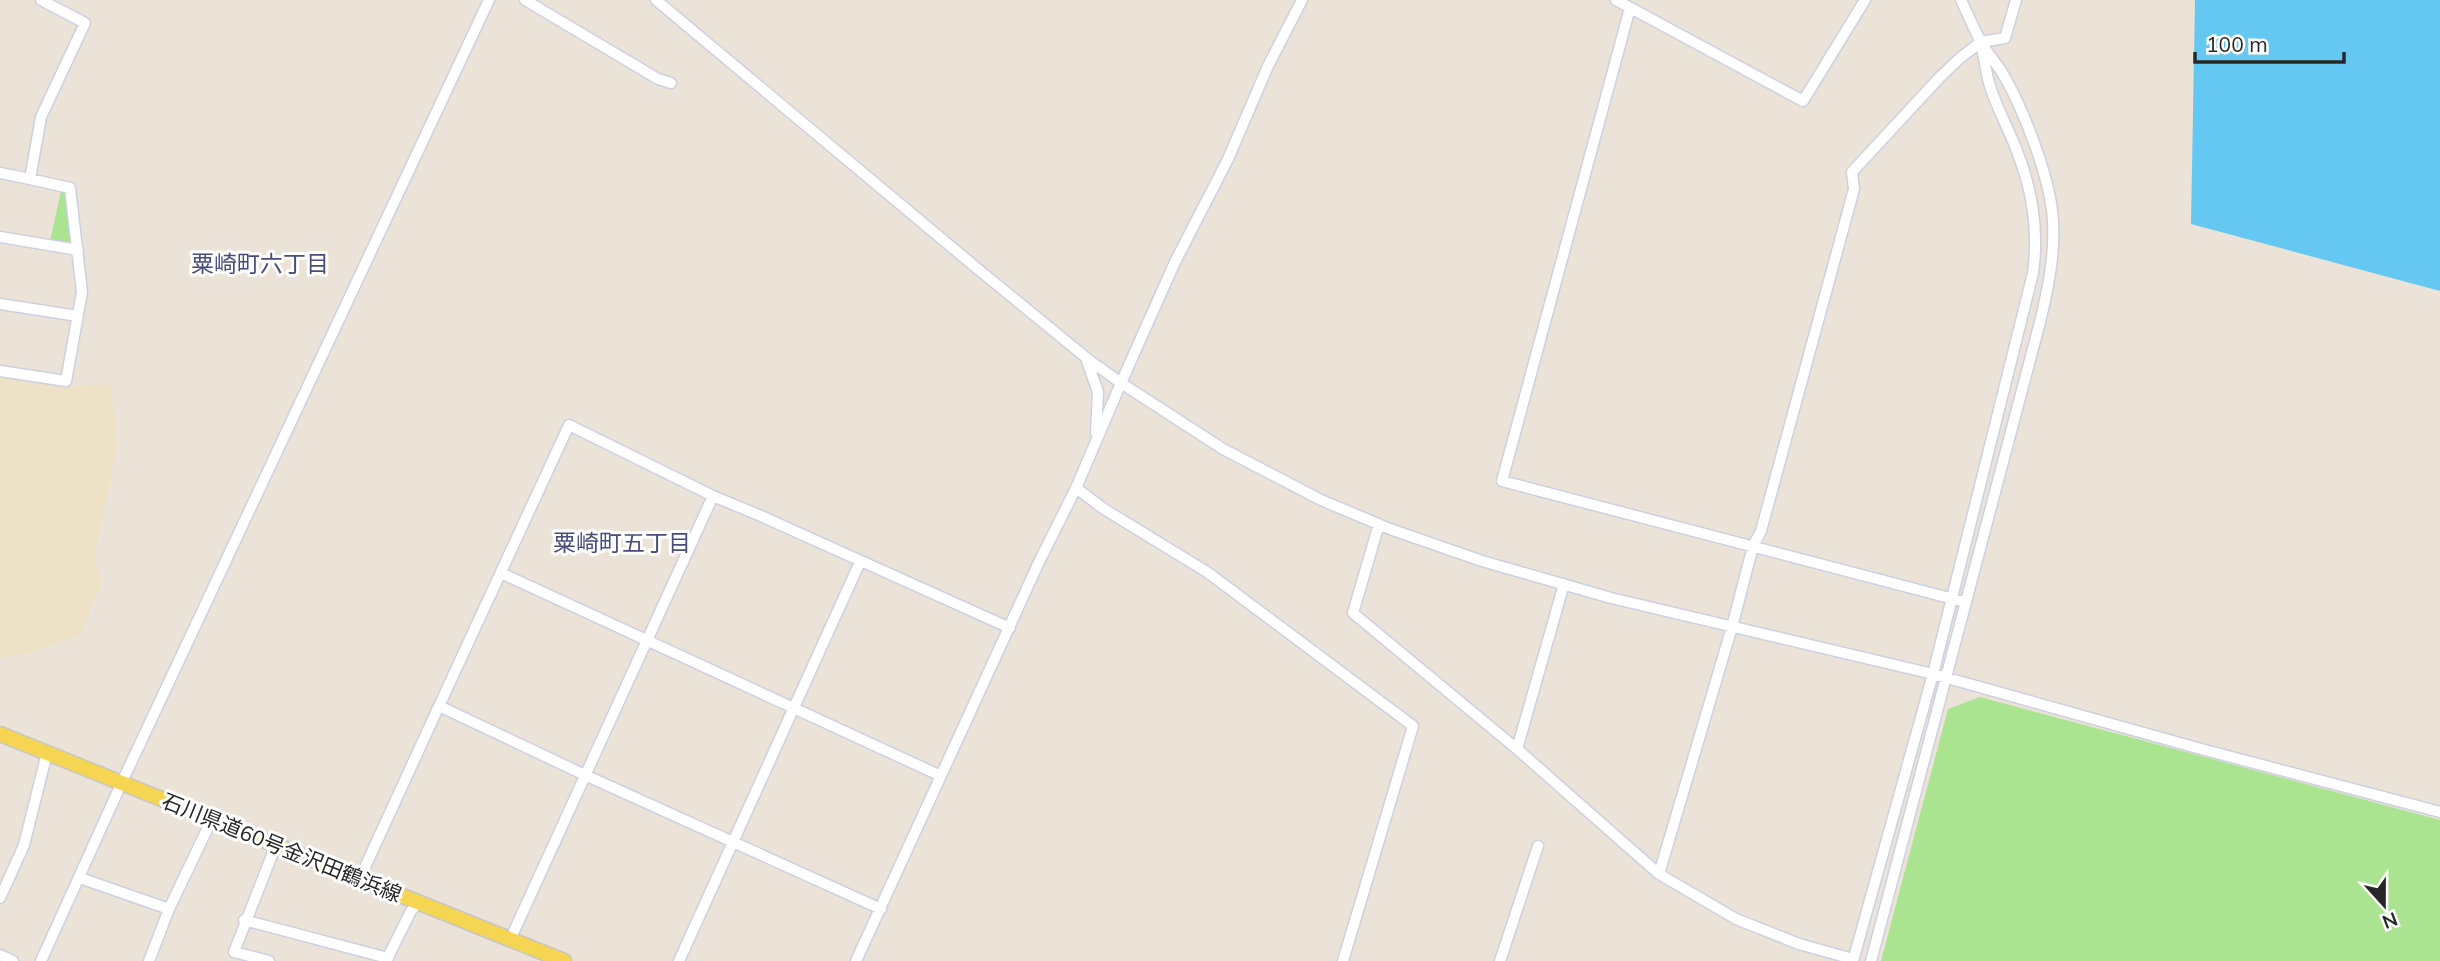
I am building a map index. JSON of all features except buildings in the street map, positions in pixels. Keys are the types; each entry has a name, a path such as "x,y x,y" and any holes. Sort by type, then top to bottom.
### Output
{"main road":[{"name":"石川県道60号金沢田鶴浜線","path":"0,734 564,961"}],"street":[{"path":"30,179 41,117 85,23 41,0"},
{"path":"41,961 122,782 489,0"},
{"path":"525,0 658,79 671,83"},
{"path":"656,0 1084,356 1223,449 1321,500 1378,524 1482,561 1563,584 1933,674 2201,750 2440,812"},
{"path":"856,961 1039,562 1076,488 1175,262 1228,159 1268,66 1302,0"},
{"path":"1616,0 1803,102 1865,0"},
{"path":"1871,961 2040,322 2049,284 2053,247 2053,218 2039,160 2026,123 2004,75 1981,42 1961,0"},
{"path":"1659,874 1753,546 1761,531 1847,216 1855,182 1852,173 1940,76 1981,42 2005,38 2016,0"},
{"path":"1630,8 1502,481 1965,602"},
{"path":"1378,524 1353,613 1517,749 1659,874 1736,919 1799,944 1853,960 1933,674 2026,309 2037,245 2029,185 1990,86 1981,42"},
{"path":"0,173 70,188 82,292 66,381 0,371"},
{"path":"0,237 78,250"},
{"path":"0,304 78,316"},
{"path":"1084,356 1094,375 1098,392 1096,440"},
{"path":"360,878 569,425 712,496 1010,628"},
{"path":"1076,488 1104,509 1208,572 1413,726 1343,961"},
{"path":"510,940 587,776 712,496"},
{"path":"679,961 860,562"},
{"path":"501,573 941,776"},
{"path":"1517,749 1563,584"},
{"path":"439,706 881,909"},
{"path":"0,898 24,845 47,753"},
{"path":"149,961 169,909 212,819"},
{"path":"268,961 232,956 244,920 276,845"},
{"path":"1500,961 1538,846"},
{"path":"80,878 169,909"},
{"path":"244,920 387,959 411,911 419,902"},
{"path":"0,955 13,961"}],"shaded area":[{"path":"0,375 71,387 111,384 117,447 94,557 102,582 80,635 26,654 0,658"}],"green space":[{"path":"61,190 68,194 72,240 69,245 50,242"},
{"path":"1980,697 2440,820 2440,961 1881,961 1948,709"}],"water":[{"path":"2195,0 2440,0 2440,291 2191,224"}],"district":[{"name":"粟崎町六丁目","path":"260,263"},
{"name":"粟崎町五丁目","path":"622,542"}]}
